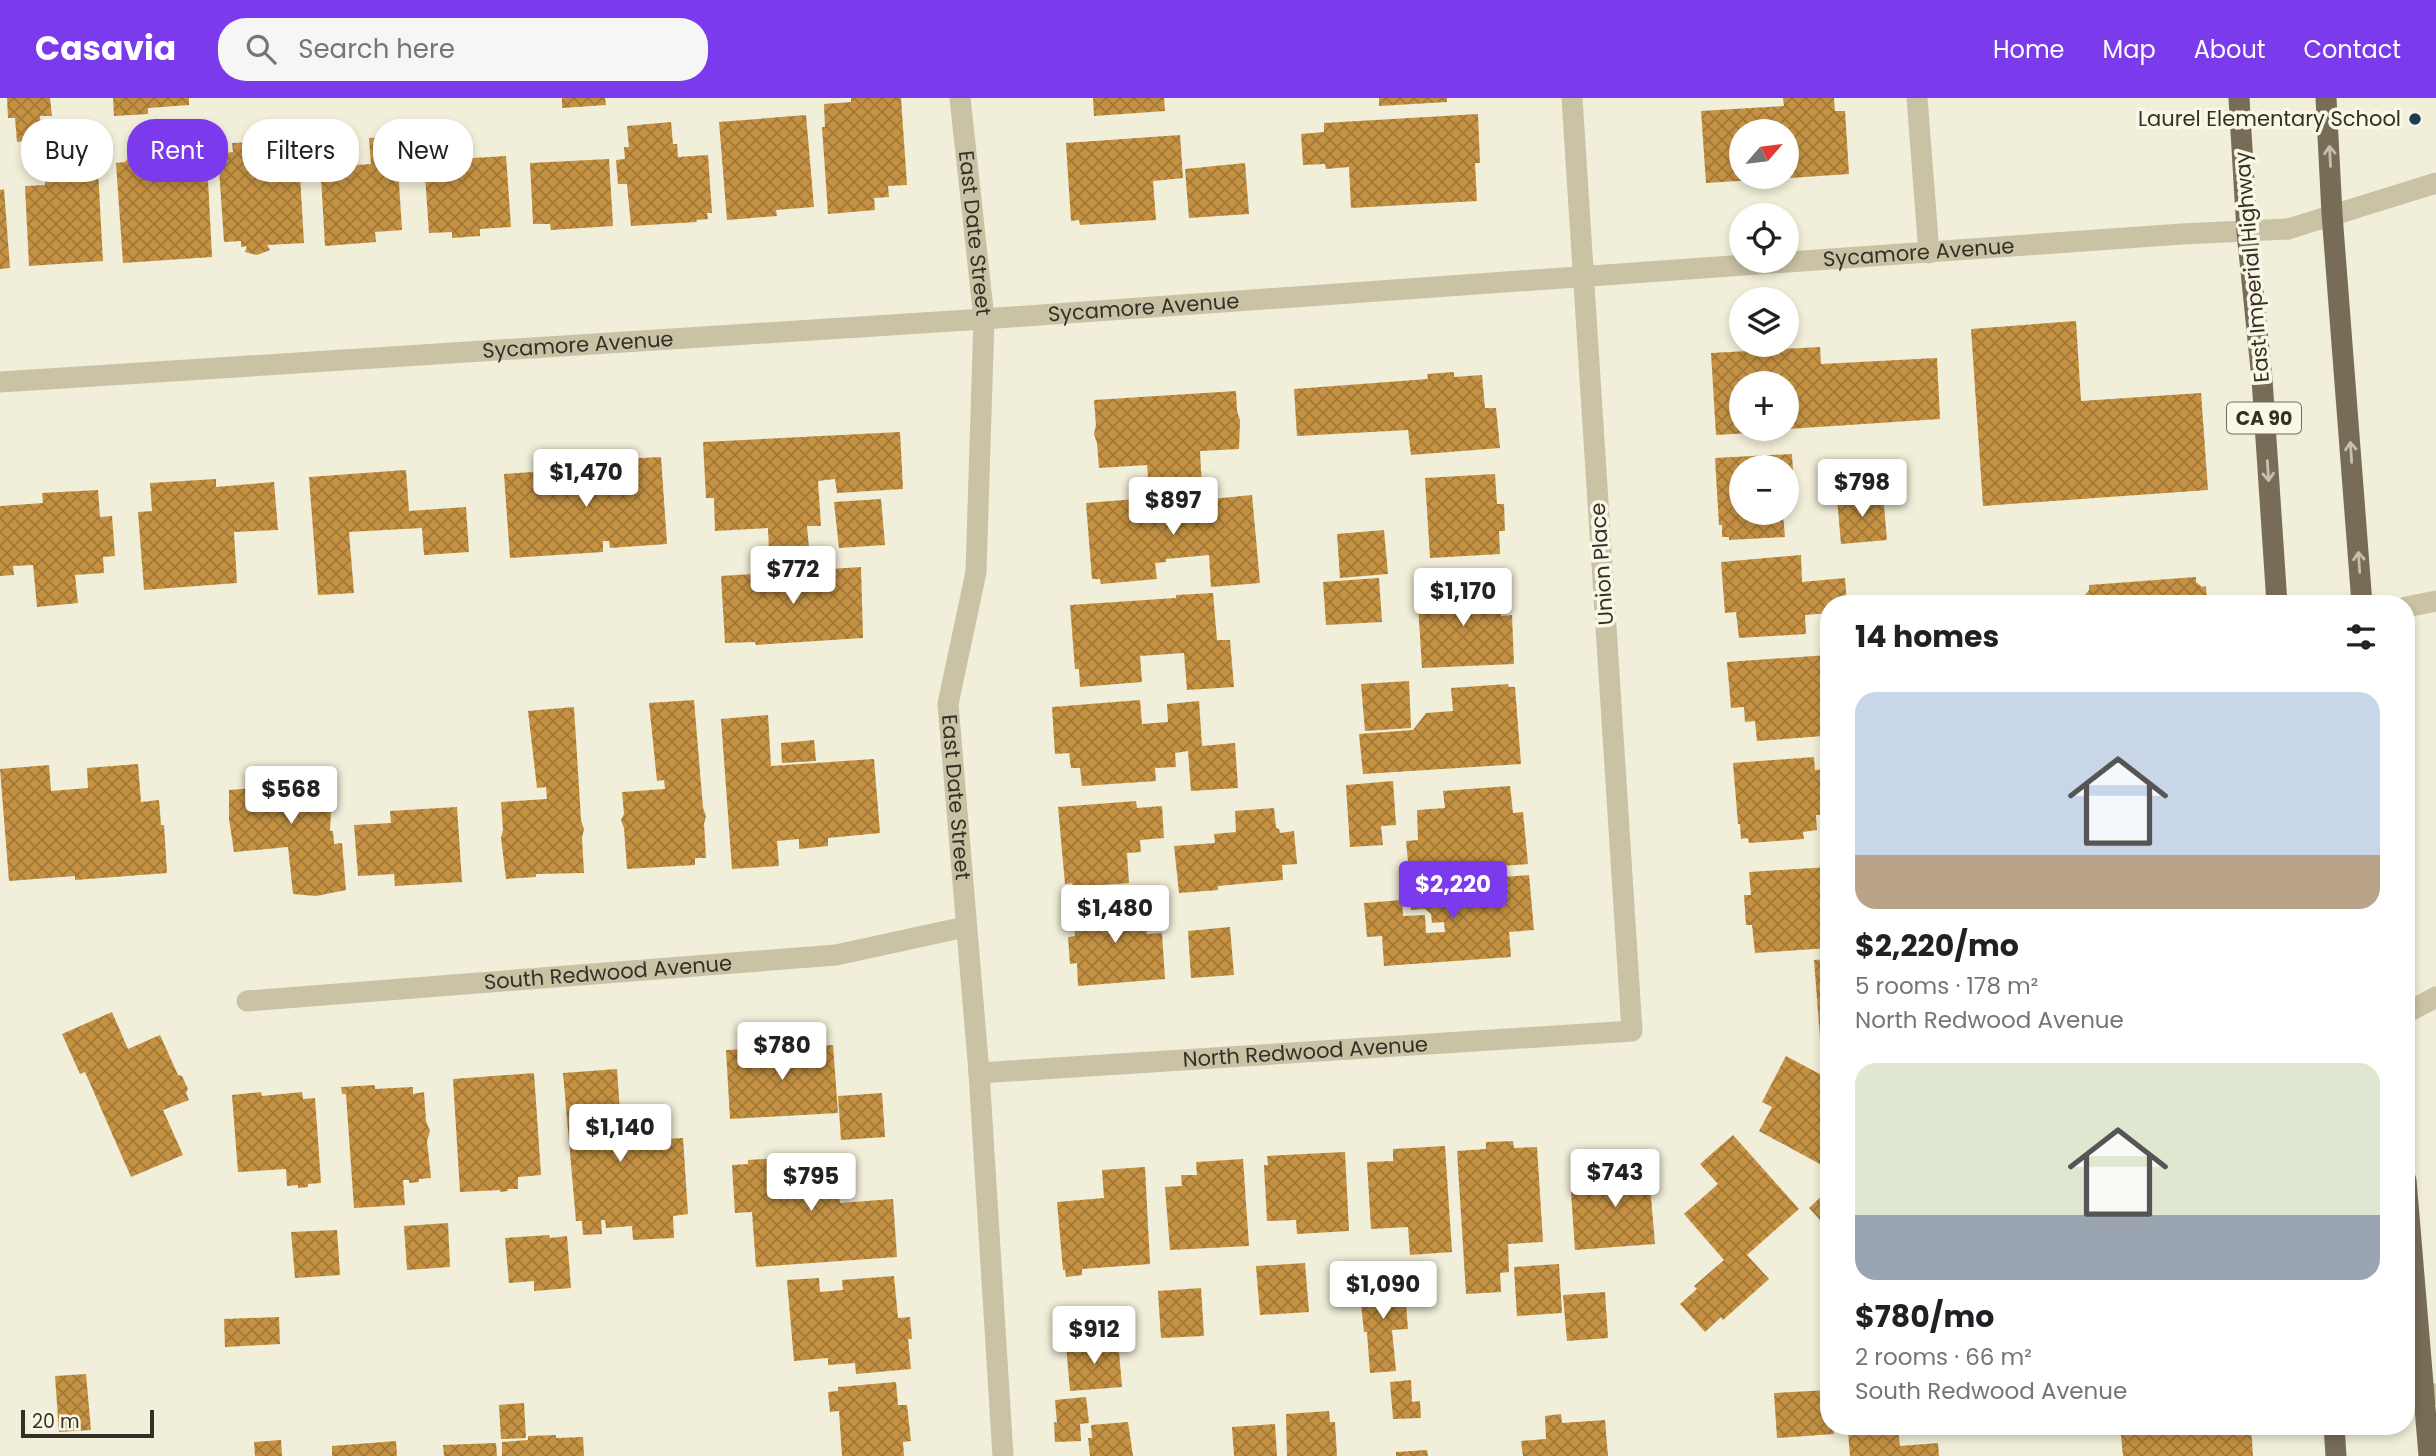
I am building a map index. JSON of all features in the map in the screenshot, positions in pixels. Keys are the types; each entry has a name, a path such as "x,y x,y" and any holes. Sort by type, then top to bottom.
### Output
{"main road":[{"name":"East Imperial Highway","path":"2239,98 2276,595"},
{"path":"2326,98 2332,214 2361,595"},
{"path":"2415,1302 2429,1456"},
{"path":"2335,1435 2336,1456"}],"street":[{"name":"East Date Street","path":"960,98 984,319 976,572 948,704 979,1073 1003,1456"},
{"name":"Union Place","path":"1572,98 1632,1031"},
{"path":"1917,98 1928,253"},
{"name":"Sycamore Avenue","path":"0,382 984,319 2182,234 2288,229 2436,183"},
{"path":"2415,605 2436,601"},
{"name":"South Redwood Avenue","path":"247,1001 836,955 965,927"},
{"path":"2415,1008 2436,997"},
{"name":"North Redwood Avenue","path":"979,1073 1632,1031"}],"building":[{"path":"7,98 50,98 52,116 21,119 21,142 17,142 15,118 8,118"},
{"path":"113,98 189,98 189,105 148,108 148,114 114,116"},
{"path":"562,98 605,98 606,105 562,108"},
{"path":"851,98 901,98 907,185 888,186 889,197 874,198 875,210 828,214 822,127 825,127 824,104 851,102"},
{"path":"1093,98 1164,98 1165,111 1094,116"},
{"path":"1379,98 1447,98 1447,102 1379,106"},
{"path":"1783,98 1834,98 1835,111 1845,111 1849,174 1799,177 1799,119 1729,119 1729,182 1706,183 1701,111 1784,106"},
{"path":"1478,114 1480,163 1475,163 1477,201 1351,208 1349,167 1326,169 1325,164 1303,165 1301,134 1324,132 1324,123"},
{"path":"806,115 814,207 776,210 777,216 727,220 719,122"},
{"path":"671,122 673,144 677,144 678,157 708,155 712,213 707,213 708,219 696,220 697,222 631,226 627,184 618,184 616,160 625,159 624,147 629,147 627,126"},
{"path":"1180,135 1183,178 1153,181 1156,220 1080,225 1079,220 1071,221 1066,143"},
{"path":"369,138 373,138 373,182 399,182 402,230 375,232 376,242 325,246 321,182 359,182 359,165 371,164"},
{"path":"232,143 242,143 242,182 300,182 304,243 267,245 270,250 257,255 245,252 247,246 241,247 241,241 224,242 220,182 228,182 228,153 233,152"},
{"path":"506,156 511,227 480,229 480,236 452,238 452,232 429,233 425,182 473,182 473,158"},
{"path":"609,159 613,226 551,230 550,224 533,224 530,163"},
{"path":"127,160 127,182 208,182 212,257 123,263 116,163"},
{"path":"1245,163 1249,214 1189,218 1185,169"},
{"path":"45,182 99,182 103,261 29,266 25,186 45,185"},
{"path":"4,189 10,268 0,269 0,190"},
{"path":"2076,321 2081,401 2201,393 2208,490 1983,506 1971,329"},
{"path":"1820,347 1821,364 1937,358 1940,419 1799,428 1799,371 1729,371 1729,434 1716,435 1711,353 1729,352 1729,357 1799,357 1799,348"},
{"path":"1454,372 1454,377 1482,375 1485,408 1496,408 1500,448 1411,455 1408,430 1297,436 1294,389 1428,379 1427,374"},
{"path":"1236,391 1240,420 1239,449 1200,451 1202,487 1149,490 1147,465 1099,468 1094,434 1094,400"},
{"path":"900,432 903,489 837,493 835,479 818,481 821,526 807,526 809,548 769,551 768,528 715,531 714,498 706,498 703,442"},
{"path":"661,457 667,544 610,548 609,541 603,541 603,552 510,558 504,474 559,470 559,478 587,476 586,467 603,466 602,460"},
{"path":"1729,457 1729,525 1784,525 1785,537 1729,540 1729,537 1722,537 1715,458"},
{"path":"406,470 409,511 466,507 469,552 424,555 422,528 349,532 354,593 318,595 309,477"},
{"path":"1495,474 1497,504 1504,504 1505,531 1499,531 1500,554 1430,558 1425,478"},
{"path":"216,479 216,487 274,482 278,530 234,532 237,583 144,590 138,512 152,511 150,483"},
{"path":"98,490 100,517 112,516 115,556 103,557 104,573 75,575 78,603 37,607 33,565 13,566 14,575 0,576 0,506 43,503 42,493"},
{"path":"1211,493 1212,499 1252,495 1260,583 1211,587 1209,555 1166,559 1166,562 1155,563 1157,579 1101,584 1100,579 1092,579 1086,503"},
{"path":"1883,494 1887,540 1841,544 1837,498"},
{"path":"881,499 885,545 839,548 834,502"},
{"path":"1384,530 1388,574 1340,578 1337,534"},
{"path":"1801,555 1802,582 1845,578 1846,595 1820,595 1820,614 1805,615 1806,634 1739,638 1736,612 1725,613 1721,562"},
{"path":"861,567 863,638 756,645 755,642 725,643 721,576"},
{"path":"2196,577 2196,582 2202,587 2206,586 2206,595 2085,595 2089,585"},
{"path":"1379,578 1382,622 1326,625 1323,582"},
{"path":"1487,584 1487,602 1500,602 1501,616 1512,615 1514,664 1422,668 1417,588"},
{"path":"1213,593 1217,640 1230,640 1234,687 1187,690 1184,653 1140,656 1142,682 1080,687 1079,669 1075,669 1070,605"},
{"path":"1820,656 1820,736 1757,741 1755,721 1745,722 1744,707 1731,708 1727,662"},
{"path":"1409,681 1411,728 1365,731 1361,684"},
{"path":"1508,684 1509,687 1515,687 1521,764 1363,774 1359,734 1413,730 1426,713 1453,711 1451,688"},
{"path":"694,700 703,808 706,816 706,858 695,858 695,865 627,869 621,820 624,814 622,792 665,789 664,780 657,781 649,703"},
{"path":"1140,700 1142,724 1168,722 1167,704 1199,701 1202,746 1235,743 1238,788 1191,791 1188,751 1175,753 1176,767 1155,768 1156,781 1082,786 1080,768 1071,768 1069,753 1055,754 1052,707"},
{"path":"574,707 581,820 584,829 584,873 536,874 536,877 506,879 501,838 501,802 547,799 546,787 537,788 528,711"},
{"path":"768,715 771,766 874,759 880,833 828,838 828,846 799,849 799,839 777,841 779,866 732,869 721,719"},
{"path":"814,740 816,761 782,763 781,743"},
{"path":"1814,757 1815,770 1820,770 1820,815 1816,815 1817,830 1803,832 1804,839 1749,843 1748,838 1741,839 1733,763"},
{"path":"138,764 141,802 159,800 161,825 164,825 167,873 75,880 75,876 9,881 0,769 49,765 51,791 88,788 87,768"},
{"path":"328,767 330,831 333,831 334,844 342,843 346,890 316,896 293,894 288,847 234,852 229,819 229,790 254,788 253,773"},
{"path":"1393,781 1396,825 1381,826 1383,845 1350,847 1346,785"},
{"path":"1510,786 1513,813 1523,812 1528,864 1409,872 1406,841 1418,840 1417,810 1445,808 1443,791"},
{"path":"1136,801 1137,808 1162,806 1164,838 1140,840 1141,852 1127,853 1129,883 1073,887 1072,883 1065,884 1058,807"},
{"path":"457,807 462,882 395,886 394,874 358,876 354,825 391,823 390,811"},
{"path":"1274,808 1276,828 1280,833 1294,831 1297,864 1282,865 1283,880 1218,886 1218,890 1179,893 1174,846 1215,843 1214,834 1236,832 1235,811"},
{"path":"1820,868 1820,949 1755,953 1752,925 1746,925 1744,895 1751,895 1749,872"},
{"path":"1529,875 1534,930 1509,932 1511,957 1384,966 1382,936 1367,937 1364,903 1402,900 1403,916 1425,915 1426,933 1445,932 1444,922 1432,923 1431,914 1425,909 1411,910 1409,884"},
{"path":"1145,902 1147,934 1162,933 1165,979 1078,986 1077,963 1070,964 1068,937 1075,936 1073,906"},
{"path":"1230,927 1234,975 1191,978 1188,931"},
{"path":"1814,960 1820,960 1820,1038"},
{"path":"112,1012 128,1049 160,1035 178,1075 182,1076 188,1089 186,1093 189,1100 163,1110 183,1155 131,1177 85,1072 80,1074 62,1034"},
{"path":"833,1045 838,1113 730,1119 726,1050"},
{"path":"1786,1056 1820,1074 1820,1164 1759,1131 1772,1107 1762,1102"},
{"path":"617,1069 622,1142 634,1141 633,1136 665,1134 665,1139 683,1138 688,1214 673,1216 674,1238 633,1240 632,1226 606,1228 605,1220 601,1220 602,1234 583,1235 582,1221 576,1221 563,1073"},
{"path":"534,1073 541,1175 518,1177 518,1189 460,1192 453,1079"},
{"path":"375,1085 375,1089 413,1087 413,1094 424,1092 426,1121 430,1131 427,1141 431,1178 409,1183 409,1180 403,1180 405,1205 354,1208 346,1094 342,1094 341,1087"},
{"path":"261,1092 262,1096 302,1092 303,1099 315,1098 321,1183 298,1188 298,1185 287,1186 286,1169 238,1172 232,1095"},
{"path":"882,1093 885,1137 841,1140 838,1096"},
{"path":"1733,1135 1799,1209 1747,1255 1769,1279 1723,1320 1721,1317 1705,1332 1680,1304 1697,1289 1694,1286 1724,1260 1684,1214 1718,1184 1700,1164"},
{"path":"1513,1141 1514,1148 1537,1147 1543,1242 1508,1244 1509,1272 1500,1273 1501,1292 1466,1294 1457,1151 1486,1149 1486,1142"},
{"path":"1445,1146 1452,1252 1410,1255 1408,1227 1371,1229 1367,1162 1393,1161 1393,1149"},
{"path":"1345,1152 1349,1231 1297,1234 1296,1220 1267,1221 1264,1165 1268,1165 1267,1156"},
{"path":"837,1155 837,1166 852,1165 855,1194 839,1194 840,1203 893,1199 897,1257 756,1267 752,1212 735,1213 732,1165 748,1164 748,1160"},
{"path":"1243,1159 1249,1246 1170,1250 1165,1187 1182,1186 1181,1175 1197,1175 1196,1162"},
{"path":"1648,1162 1655,1244 1575,1250 1571,1192 1588,1191 1588,1180 1602,1179 1601,1165"},
{"path":"1145,1167 1150,1264 1082,1269 1082,1275 1066,1277 1063,1270 1057,1202 1104,1198 1102,1170"},
{"path":"1820,1198 1820,1220 1809,1208"},
{"path":"448,1223 450,1267 407,1270 404,1226"},
{"path":"337,1230 340,1275 295,1278 291,1232"},
{"path":"549,1235 550,1238 567,1236 571,1288 534,1291 534,1281 509,1283 505,1238"},
{"path":"1305,1263 1309,1312 1260,1315 1256,1266"},
{"path":"1559,1264 1562,1313 1517,1316 1514,1267"},
{"path":"894,1276 898,1318 910,1317 912,1339 908,1339 911,1369 856,1374 855,1363 828,1365 828,1358 794,1361 787,1280 819,1278 820,1292 843,1290 842,1280"},
{"path":"1404,1281 1408,1329 1392,1330 1396,1371 1370,1373 1359,1284"},
{"path":"1201,1288 1204,1336 1161,1338 1158,1291"},
{"path":"1605,1292 1608,1338 1567,1341 1563,1295"},
{"path":"279,1317 280,1344 225,1347 224,1319"},
{"path":"1118,1340 1122,1387 1070,1391 1066,1345"},
{"path":"86,1374 91,1430 59,1432 55,1376"},
{"path":"1411,1380 1412,1402 1420,1401 1421,1418 1393,1419 1390,1382"},
{"path":"896,1382 898,1405 907,1405 911,1441 903,1442 904,1456 842,1456 839,1411 830,1412 828,1392 838,1391 838,1387"},
{"path":"1820,1390 1820,1435 1777,1438 1774,1393"},
{"path":"1086,1397 1089,1423 1080,1424 1081,1441 1055,1442 1055,1400"},
{"path":"524,1403 526,1438 501,1439 499,1405"},
{"path":"1329,1411 1330,1422 1335,1422 1337,1456 1287,1456 1286,1414"},
{"path":"1561,1414 1562,1423 1605,1420 1608,1456 1523,1456 1521,1441 1546,1439 1545,1416"},
{"path":"1128,1422 1133,1456 1090,1456 1088,1438 1092,1438 1091,1425"},
{"path":"1275,1424 1277,1456 1234,1456 1232,1427"},
{"path":"556,1435 556,1438 583,1437 584,1456 502,1456 502,1442 528,1440 528,1436"},
{"path":"1848,1435 1899,1435 1900,1446 1938,1443 1939,1456 1850,1456"},
{"path":"2121,1435 2252,1435 2253,1456 2123,1456"},
{"path":"281,1440 282,1456 255,1456 254,1442"},
{"path":"396,1441 397,1456 332,1456 332,1446"},
{"path":"496,1443 497,1456 444,1456 443,1445"},
{"path":"1427,1450 1428,1456 1396,1456 1396,1452"}],"place":[{"name":"Laurel Elementary School","path":"2415,119"}]}
